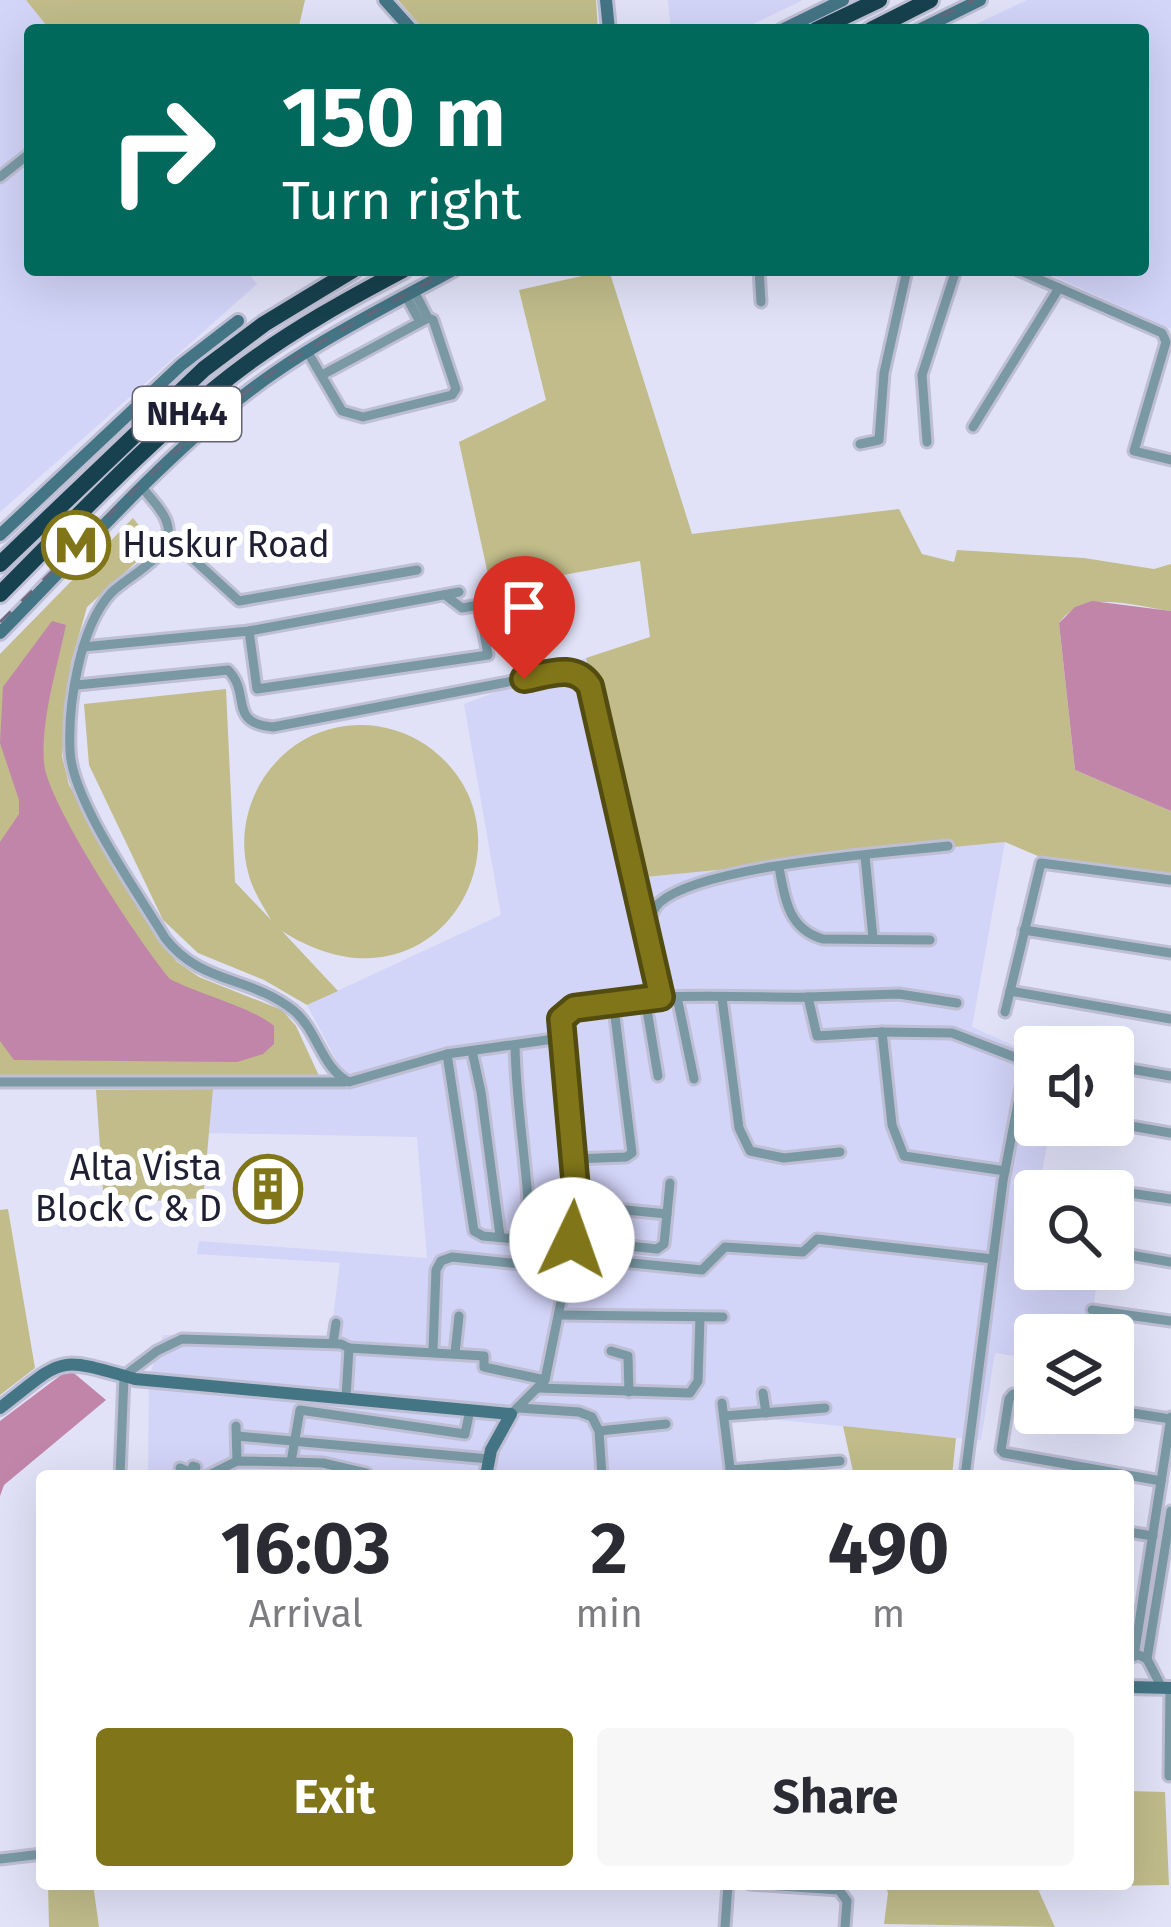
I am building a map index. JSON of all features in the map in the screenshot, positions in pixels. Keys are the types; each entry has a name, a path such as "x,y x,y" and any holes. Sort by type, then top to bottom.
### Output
{"highway":[{"path":"829,24 879,0"},
{"path":"883,24 930,0"},
{"name":"NH44","path":"0,564 244,328 341,276"},
{"name":"NH44","path":"0,594 242,367 338,304 392,276"}],"street":[{"path":"386,0 407,24"},
{"path":"794,24 843,0"},
{"path":"931,24 980,0"},
{"path":"0,177 24,158"},
{"path":"0,633 238,400 307,351 442,276"},
{"path":"759,276 760,302"},
{"path":"860,444 879,440 884,374 906,276"},
{"path":"927,442 922,375 954,276"},
{"path":"1032,276 1162,333 1166,342 1134,452 1171,460"},
{"path":"973,427 1059,288"},
{"path":"410,294 424,320"},
{"path":"307,351 343,411 356,417 452,395 456,388 433,320 424,320 322,375"},
{"path":"0,535 181,365 244,328"},
{"path":"143,488 167,520 168,536 160,551 108,596 83,647 69,754 74,774 91,813 179,957 195,968 267,993 297,1013 336,1076 349,1082"},
{"path":"168,536 239,601 417,570"},
{"path":"83,647 249,631 459,592"},
{"path":"249,631 257,689 488,655 478,605 462,608 445,595"},
{"path":"77,685 228,670 236,678 245,718 273,727 565,671 584,677 661,997"},
{"path":"647,928 662,900 730,874 948,846"},
{"path":"865,856 873,938"},
{"path":"1005,1012 1041,863 1171,880"},
{"path":"779,867 785,901 800,928 823,939 930,940"},
{"path":"1024,930 1171,953"},
{"path":"1010,992 1171,1019"},
{"path":"487,1470 515,1411 542,1384 569,1263 574,1159 561,1019 574,1008 661,997 898,994 958,1004"},
{"path":"677,997 694,1079"},
{"path":"808,997 817,1036 952,1033 1017,1058 1025,1066 1005,1171 966,1470"},
{"path":"645,998 658,1076"},
{"path":"722,998 740,1128 750,1151 784,1158 840,1152"},
{"path":"574,1159 632,1153 613,1000"},
{"path":"882,1032 892,1125 904,1156 1005,1171"},
{"path":"0,1082 349,1082 447,1054 561,1038"},
{"path":"515,1046 530,1239"},
{"path":"472,1051 500,1236"},
{"path":"447,1054 470,1222 478,1234 657,1249 664,1244 670,1183"},
{"path":"1134,1070 1171,1076"},
{"path":"1134,1127 1171,1133"},
{"path":"1134,1194 1171,1199"},
{"path":"574,1205 667,1214"},
{"path":"433,1350 436,1270 441,1261 452,1257 702,1270 725,1247 802,1252 817,1239 993,1259"},
{"path":"1134,1256 1171,1262"},
{"path":"1092,1310 1171,1321"},
{"path":"559,1315 723,1317"},
{"path":"455,1353 459,1316"},
{"path":"124,1376 182,1339 333,1343 484,1356 484,1367 542,1384 678,1395 696,1388 700,1317"},
{"path":"333,1343 336,1323"},
{"path":"346,1397 350,1348"},
{"path":"611,1351 628,1357 629,1392"},
{"path":"0,1408 58,1363 82,1362 124,1376 470,1410 586,1413 598,1431 601,1470"},
{"path":"120,1470 124,1376"},
{"path":"764,1393 766,1413"},
{"path":"1014,1394 1009,1399 1004,1453 1099,1470"},
{"path":"722,1403 730,1470"},
{"path":"724,1416 825,1408"},
{"path":"291,1462 300,1410 465,1434 470,1410"},
{"path":"1134,1413 1171,1418 1134,1642"},
{"path":"598,1431 666,1424"},
{"path":"238,1461 236,1431 489,1459"},
{"path":"210,1470 238,1461 323,1463 353,1470"},
{"path":"758,1470 840,1461"},
{"path":"180,1468 188,1470"},
{"path":"1134,1476 1161,1481"},
{"path":"1169,1776 1167,1688 1148,1659 1171,1510"},
{"path":"1134,1533 1153,1536"},
{"path":"1134,1586 1157,1597"},
{"path":"1134,1657 1148,1659"},
{"path":"1134,1687 1167,1688"},
{"path":"0,1859 36,1855"},
{"path":"725,1927 728,1890"},
{"path":"839,1890 846,1894 845,1927"}],"shaded area":[{"path":"0,0 26,0 45,24 24,24 24,276 251,276 257,284 0,512"},
{"path":"26,0 305,0 299,24 45,24"},
{"path":"398,0 596,0 598,24 419,24"},
{"path":"668,0 803,0 753,24 670,24"},
{"path":"1027,0 1171,0 1171,329 1053,276 1149,276 1149,24 976,24"},
{"path":"582,276 611,276 692,534 899,509 922,554 954,562 957,550 1084,558 1154,569 1171,564 1171,611 1096,603 1069,612 1059,623 1075,770 1171,811 1171,877 1045,859 1005,842 645,877 586,658 650,637 640,561 491,588 459,442 546,400 519,290"},
{"path":"133,518 155,545 87,607 71,663 62,756 69,785 176,961 199,977 282,1010 296,1026 320,1078 0,1077 0,654"},
{"path":"1092,601 1171,611 1171,811 1075,770 1059,623 1075,607"},
{"path":"52,621 66,625 47,711 44,763 61,809 118,906 170,979 274,1026 274,1044 263,1054 237,1062 14,1060 0,1041 0,842 19,814 19,800 0,743 3,687"},
{"path":"586,658 645,877 1005,842 972,1027 1014,1046 1014,1146 1047,1146 1042,1170 1014,1170 1014,1290 1096,1290 1092,1314 1014,1314 1014,1356 995,1353 981,1440 728,1415 733,1470 148,1470 149,1377 163,1335 331,1335 340,1263 197,1254 199,1241 427,1258 417,1137 209,1133 213,1089 348,1082 307,1005 501,915 464,704"},
{"path":"226,689 235,882 271,920 248,872 246,824 262,780 277,761 315,734 362,725 416,739 461,781 477,824 475,868 458,907 428,939 387,956 338,955 282,931 338,991 307,1005 264,980 198,953 163,920 89,765 84,704"},
{"path":"213,1089 203,1198 104,1204 96,1090"},
{"path":"8,1209 35,1368 0,1395 0,1210"},
{"path":"69,1369 106,1400 4,1485 0,1496 0,1421"},
{"path":"843,1426 956,1438 953,1470 853,1470"},
{"path":"1134,1791 1165,1792 1169,1885 1134,1886"},
{"path":"48,1890 94,1890 99,1927 49,1927"},
{"path":"1038,1890 1055,1927 884,1924 888,1893"}],"railway":[{"path":"926,24 974,0"},
{"path":"0,622 154,472 251,388 323,340 439,276"}],"place":[{"name":"Huskur Road","path":"76,545"},
{"name":"Alta Vista Block C & D","path":"268,1189"}],"route":[{"path":"524,679 565,671 584,677 590,686 661,997 574,1008 561,1019 576,1189 572,1240"}]}
